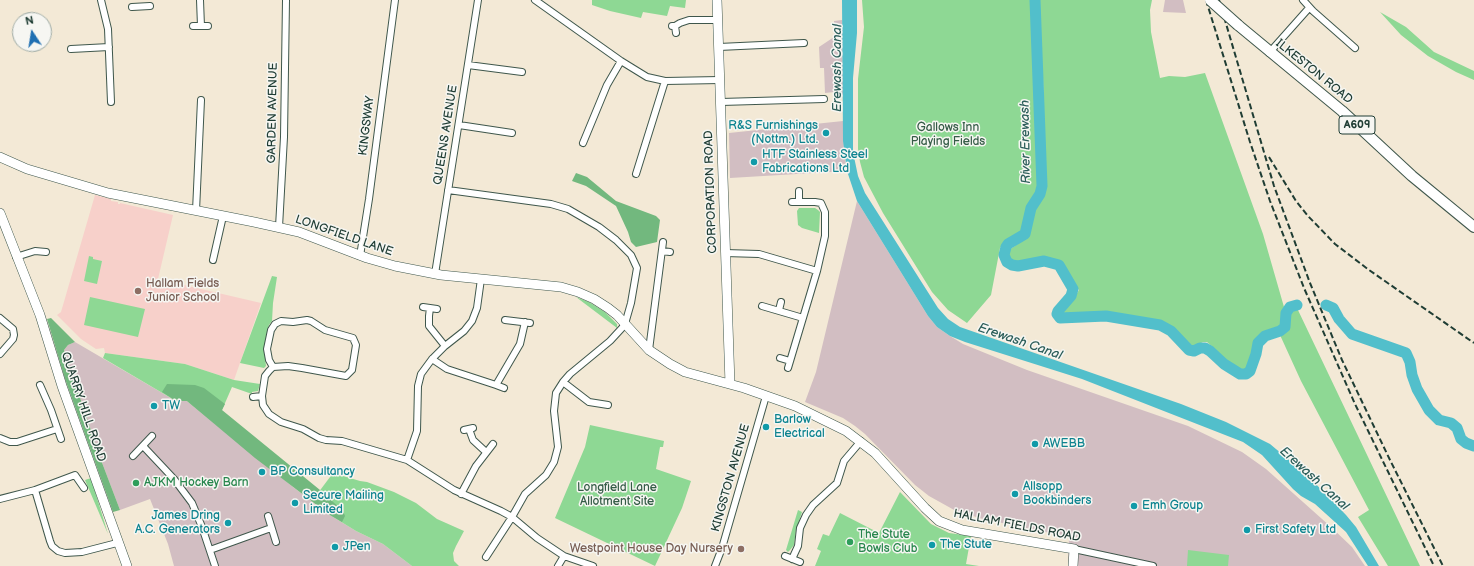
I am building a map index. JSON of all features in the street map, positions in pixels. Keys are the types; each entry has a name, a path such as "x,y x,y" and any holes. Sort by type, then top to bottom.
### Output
{"main road":[{"name":"ILKESTON ROAD","path":"1210,0 1270,53 1342,111 1412,176 1474,227"}],"street":[{"path":"102,0 107,20 113,98"},
{"path":"200,0 201,26"},
{"name":"GARDEN AVENUE","path":"279,227 284,148 286,0"},
{"name":"KINGSWAY","path":"360,256 395,0"},
{"name":"QUEENS AVENUE","path":"435,274 478,0"},
{"path":"535,0 621,61 647,77 665,81 720,80"},
{"name":"CORPORATION ROAD","path":"717,0 730,384"},
{"path":"1303,0 1309,8 1355,48"},
{"path":"132,7 142,3 150,6"},
{"path":"1270,53 1309,8"},
{"path":"674,28 680,23 689,20 718,20"},
{"path":"193,26 208,26"},
{"path":"719,47 800,45"},
{"path":"71,49 109,47"},
{"path":"583,143 607,85 621,61"},
{"path":"468,65 522,72"},
{"path":"636,174 665,81"},
{"path":"720,102 824,98"},
{"path":"196,210 201,100"},
{"path":"459,125 512,134"},
{"name":"LONGFIELD LANE","path":"0,157 27,169 103,192 279,227 310,235 360,256 395,266 435,274 567,288 594,299 608,308 649,350 660,359 685,372 730,384"},
{"path":"448,190 558,206 578,214 599,227 626,250 636,263 637,271 631,303 625,324 610,341 570,374 563,382 555,396 554,411 558,447 554,462 546,475 525,494 486,557"},
{"path":"799,191 799,202"},
{"path":"788,368 817,271 825,236 824,209 822,205 818,202 792,202"},
{"name":"QUARRY HILL ROAD","path":"0,213 40,315 62,386 126,566"},
{"path":"213,260 224,216"},
{"path":"649,350 663,242"},
{"path":"16,257 32,251 46,252"},
{"path":"662,251 670,252"},
{"path":"725,253 759,254 817,271"},
{"path":"407,460 415,440 418,424 417,394 421,374 432,359 445,346 464,331 472,321 477,308 481,279"},
{"path":"778,310 781,302"},
{"path":"762,306 803,318"},
{"path":"437,310 427,308 429,326 445,346"},
{"path":"0,318 13,329 14,335 13,339 0,354"},
{"path":"273,367 269,360 267,349 271,330 281,321 293,322 307,320 325,330 353,338 356,343 352,370 346,376 288,366 273,367 266,374 262,396 265,409 281,422 326,440 342,441 407,460 461,494 495,508 512,517 537,538 564,556 593,566"},
{"path":"496,385 520,344 527,322 505,320"},
{"path":"780,358 790,361"},
{"path":"432,359 447,369 504,388"},
{"path":"563,382 589,402 608,405"},
{"name":"HALLAM FIELDS ROAD","path":"730,384 795,406 846,431 861,441 874,453 925,508 942,523 976,533 1074,549 1153,566"},
{"path":"40,385 61,439"},
{"path":"253,397 262,396"},
{"name":"KINGSTON AVENUE","path":"715,566 722,550 766,396"},
{"path":"0,438 10,442 17,442 57,429"},
{"path":"469,429 473,440 486,452"},
{"path":"133,456 152,436"},
{"path":"792,559 798,546 800,528 806,515 813,505 837,483 844,461 861,441"},
{"path":"461,494 471,474 492,444"},
{"path":"143,446 174,479 189,498 196,510 215,566"},
{"path":"0,499 35,490 75,475 84,488"},
{"path":"35,490 52,546 58,551 65,553 82,552 117,542"},
{"path":"268,516 276,542"},
{"path":"210,550 271,528"},
{"path":"1073,566 1074,549"},
{"path":"558,566 564,556"},
{"path":"785,556 800,562"}],"shaded area":[{"path":"1165,0 1183,0 1186,13 1163,12"},
{"path":"842,20 843,95 835,95 834,92 825,93 824,68 820,68 819,47 834,37 834,21"},
{"path":"843,121 844,153 847,171 730,178 729,133"},
{"name":"Hallam Fields Junior School","path":"95,195 111,199 111,201 118,202 118,204 120,203 173,215 158,279 261,303 234,380 185,364 105,353 104,348 96,349 81,339 57,315 61,312"},
{"path":"857,201 928,316 937,327 963,344 1027,370 1188,426 1242,452 1266,469 1331,527 1352,547 1365,566 1068,566 1069,537 983,519 956,511 929,496 915,485 865,434 855,426 843,418 805,402 816,372"},
{"path":"75,342 176,401 187,401 330,515 356,531 383,544 412,566 174,566 168,544 150,499 120,510 101,460 64,350 68,345"}],"green space":[{"path":"592,0 686,0 685,8 670,6 667,16 643,12 641,18 592,5"},
{"name":"Gallows Inn Playing Fields","path":"862,0 1032,0 1039,189 1027,213 1021,234 1004,243 1000,248 991,295 967,323 948,310 932,292 883,213 864,177 858,149 858,79 864,27"},
{"path":"1039,0 1152,0 1150,10 1151,32 1160,78 1169,76 1185,77 1205,73 1263,234 1284,307 1282,312 1283,326 1280,329 1259,335 1254,348 1252,362 1248,370 1241,371 1225,362 1219,357 1215,349 1207,342 1203,342 1191,348 1187,346 1174,329 1157,321 1108,314 1062,315 1060,314 1061,310 1079,290 1069,278 1060,261 1042,258 1022,263 1014,263 1009,261 1009,250 1028,237 1033,211 1046,191"},
{"path":"1380,12 1406,27 1434,52 1474,71 1474,80 1456,72 1428,56 1401,35"},
{"path":"576,173 587,177 616,201 656,216 660,220 657,242 636,247 631,242 616,206 586,186 572,181"},
{"path":"799,208 815,208 820,212 819,233 802,228 798,225 797,211"},
{"path":"89,256 93,257 93,259 102,261 97,284 84,281"},
{"path":"272,276 277,277 272,321 269,325 264,348 266,366 264,368 240,363"},
{"path":"90,297 145,309 138,337 84,325"},
{"path":"576,297 589,302 605,312 617,324 617,328"},
{"path":"1297,308 1420,566 1388,566 1358,517 1369,510 1301,381 1280,335 1288,328 1290,322 1289,313 1291,310"},
{"path":"51,318 75,342 68,345 64,350 101,460 120,510 113,512 65,379 47,319"},
{"path":"105,353 185,364 234,380 260,384 258,391 252,392 252,394 232,387 222,410 214,423 187,401 176,401 103,358"},
{"path":"167,384 195,385 204,388 225,404 222,410 320,490 343,511 345,516 342,522 330,515 255,458 187,401 176,401 162,392"},
{"name":"Longfield Lane Allotment Site","path":"590,425 664,441 663,447 660,447 656,469 691,481 682,508 655,566 555,518 585,447"},
{"path":"333,473 367,482 394,492 416,503 437,519 464,531 453,553 454,561 459,566 412,566 383,544 356,531 330,515 312,501"},
{"path":"91,478 108,534 85,480"},
{"path":"900,492 931,524 949,533 971,536 966,564 979,566 815,566 821,551 817,549 823,534 829,536 840,513 879,533"},
{"path":"798,510 802,512 796,530 794,545 788,552 786,550"},
{"path":"1188,550 1229,555 1228,566 1187,566"}],"water":[{"path":"842,0 857,0 857,33 853,78 853,152 858,176 865,193 938,308 948,319 960,327 1181,404 1226,422 1270,444 1307,475 1346,515 1356,527 1379,566 1368,566 1346,532 1315,504 1301,496 1293,489 1262,455 1243,442 1082,379 965,342 950,336 937,327 928,316 857,201 847,171 843,141"}],"waterway":[{"name":"River Erewash","path":"1035,0 1042,186 1040,194 1031,208 1025,234 1008,244 1006,247 1004,255 1007,262 1018,266 1044,261 1059,265 1073,289 1071,296 1058,311 1057,314 1060,318 1106,316 1160,325 1171,331 1189,350 1194,351 1200,348 1205,348 1224,364 1240,374 1246,374 1250,371 1258,343 1265,336 1280,331 1285,327 1286,313 1290,307 1297,305"},
{"name":"River Erewash","path":"1326,305 1333,308 1339,319 1352,334 1406,353 1417,389 1429,410 1439,420 1451,423 1457,428 1461,439 1474,446"}],"railway":[{"path":"1206,0 1270,201 1304,288 1355,404 1434,566"},
{"path":"1219,0 1274,186 1310,283 1342,360 1443,566"},
{"path":"1269,157 1296,201 1335,244 1369,270 1474,343"}],"place":[{"name":"R&S Furnishings (Nottm.) Ltd.","path":"826,133"},
{"name":"HTF Stainless Steel Fabrications Ltd","path":"754,162"},
{"name":"Hallam Fields Junior School","path":"138,291"},
{"name":"TW","path":"154,406"},
{"name":"Barlow Electrical","path":"766,427"},
{"name":"AWEBB","path":"1035,444"},
{"name":"BP Consultancy","path":"262,472"},
{"name":"AJKM Hockey Barn","path":"136,483"},
{"name":"Allsopp Bookbinders","path":"1015,494"},
{"name":"Secure Mailing Limited","path":"295,503"},
{"name":"Emh Group","path":"1134,506"},
{"name":"James Dring A.C. Generators","path":"228,523"},
{"name":"First Safety Ltd","path":"1247,530"},
{"name":"The Stute Bowls Club","path":"850,542"},
{"name":"The Stute","path":"932,545"},
{"name":"JPen","path":"335,547"},
{"name":"Westpoint House Day Nursery","path":"741,549"}],"water label":[{"name":"Erewash Canal","path":"838,68"},
{"name":"Erewash Canal","path":"1020,342"},
{"name":"Erewash Canal","path":"1314,479"}]}
